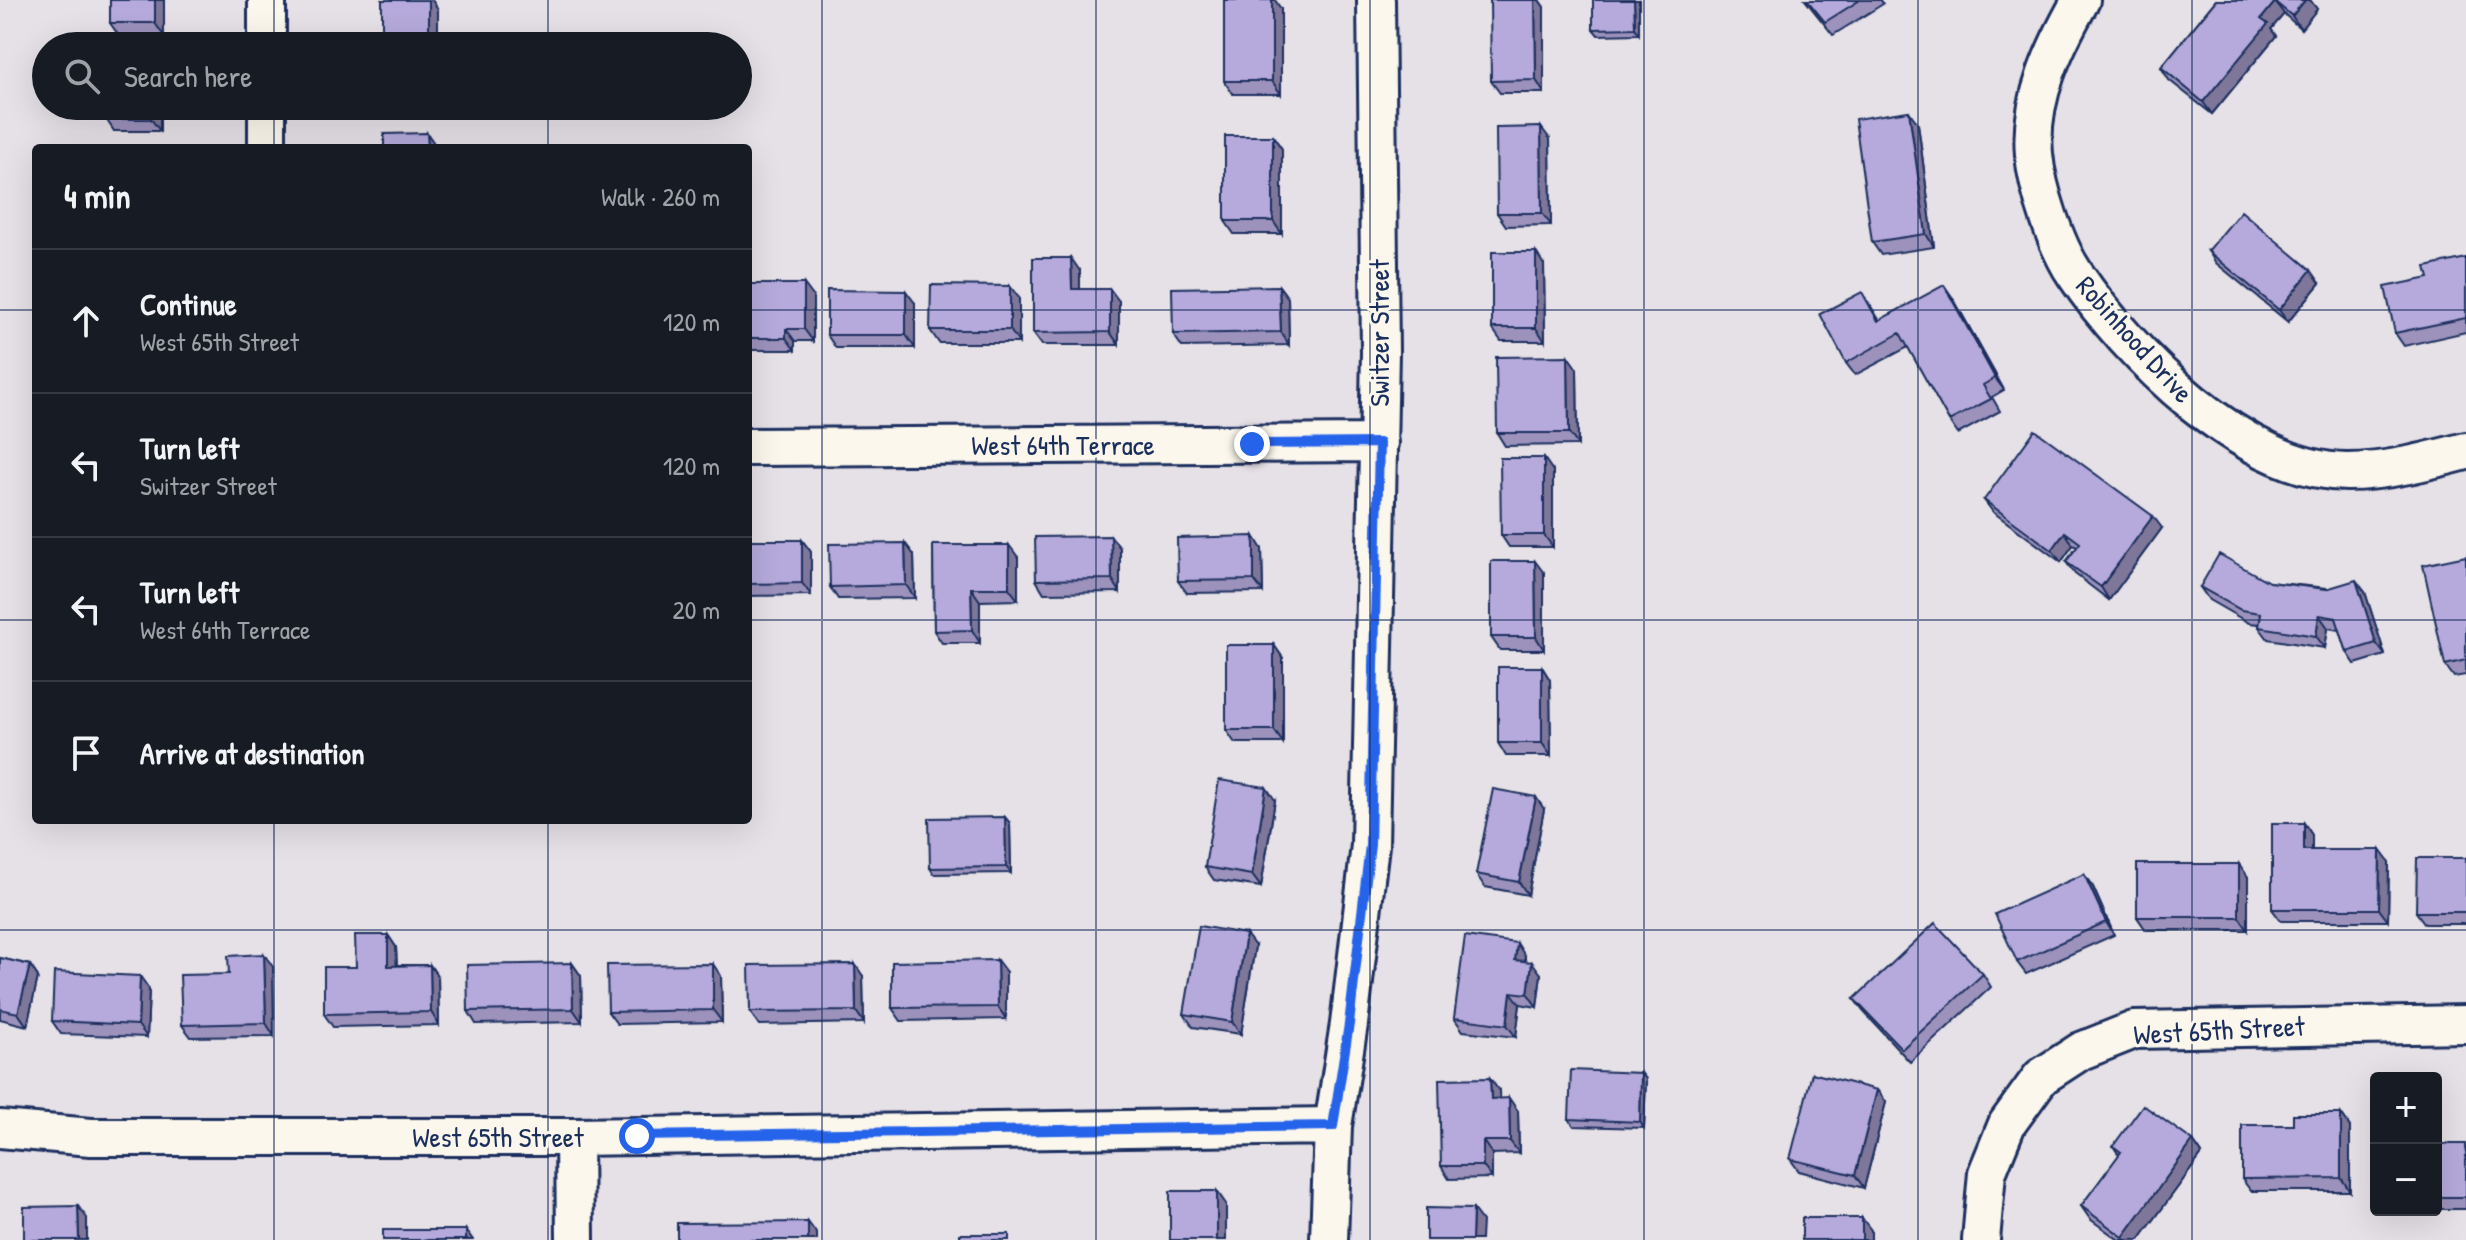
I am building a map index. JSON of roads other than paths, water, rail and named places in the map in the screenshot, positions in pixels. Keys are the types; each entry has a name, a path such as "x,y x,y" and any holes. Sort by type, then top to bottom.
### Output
{"street":[{"path":"267,0 267,32"},
{"name":"Switzer Street","path":"1329,1240 1333,1126 1349,1024 1370,845 1379,443 1376,0"},
{"name":"Robinhood Drive","path":"2081,0 2056,46 2038,102 2034,154 2048,213 2074,273 2122,331 2182,396 2236,436 2290,461 2346,472 2420,463 2466,451"},
{"path":"267,120 267,144"},
{"name":"West 64th Terrace","path":"752,447 1379,443"},
{"name":"West 65th Street","path":"1981,1240 1987,1173 2007,1124 2041,1077 2081,1051 2134,1030 2466,1024"},
{"name":"West 65th Street","path":"0,1129 91,1137 574,1137 1333,1126"},
{"path":"574,1137 575,1240"}]}
